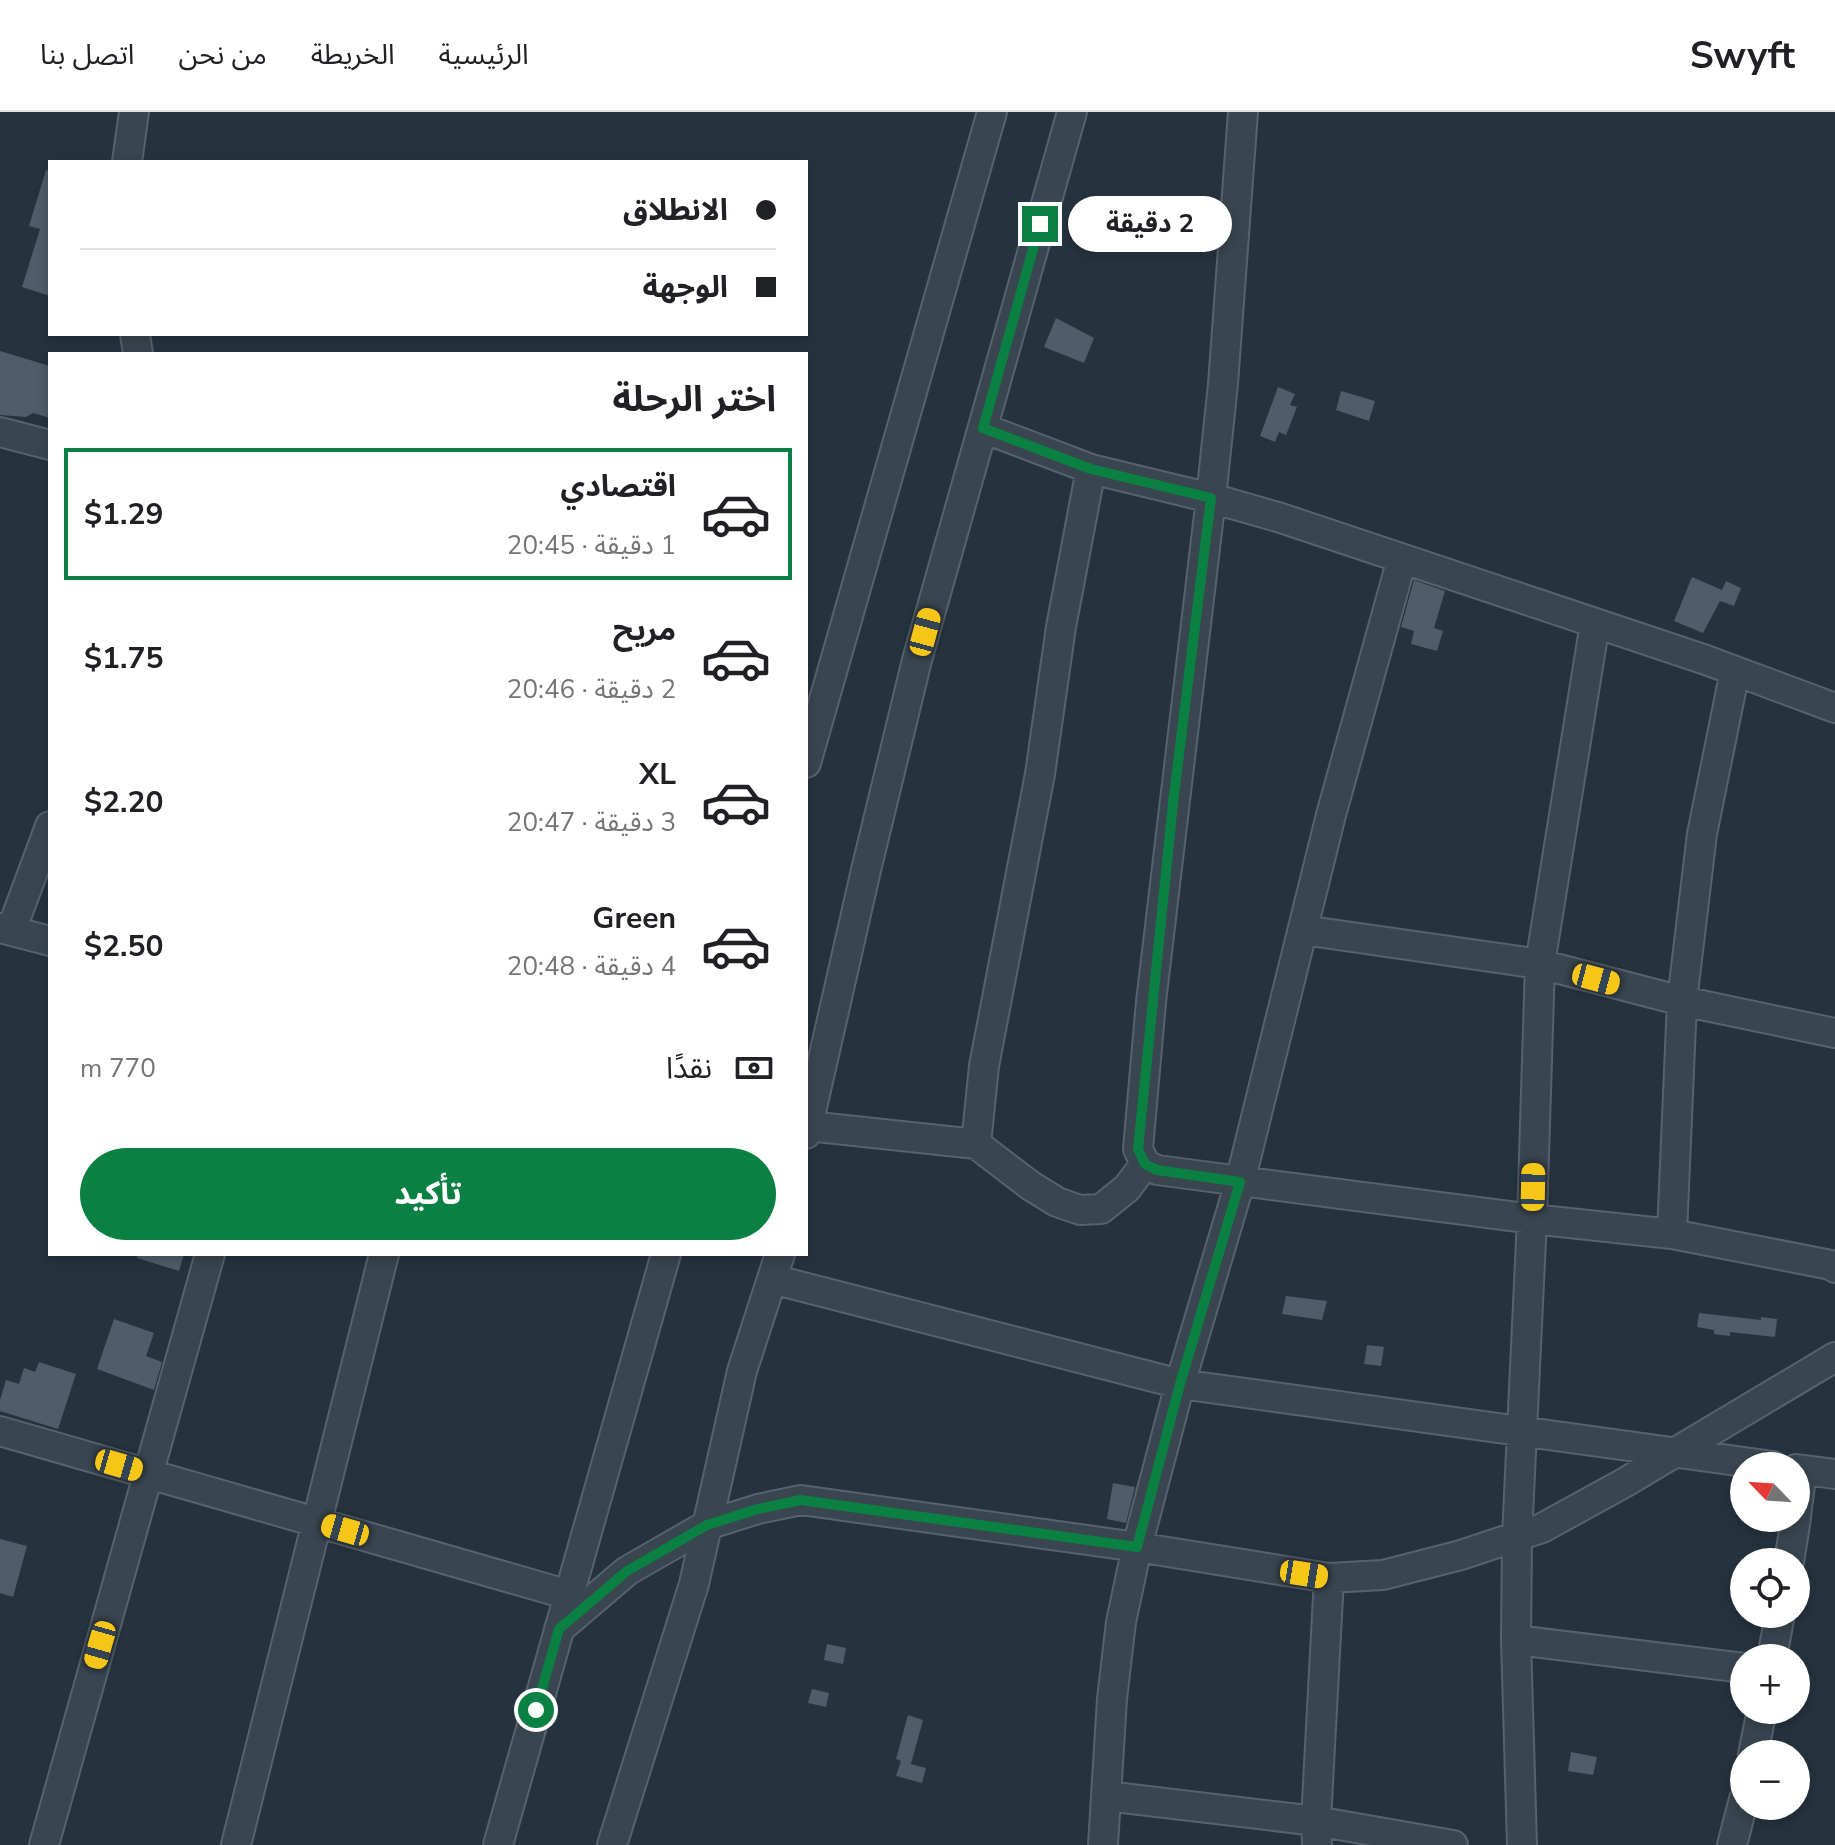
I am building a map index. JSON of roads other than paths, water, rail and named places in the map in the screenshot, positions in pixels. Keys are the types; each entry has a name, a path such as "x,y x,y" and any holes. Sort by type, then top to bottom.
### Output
{"street":[{"path":"127,160 134,112"},
{"path":"808,756 992,112"},
{"path":"808,1126 917,660 1072,112"},
{"path":"1243,112 1223,384 1151,1002 1138,1149 1145,1164 1157,1170 1240,1182 1672,1234 1835,1268"},
{"path":"983,428 1091,469 1211,498 1402,559 1735,671 1835,708"},
{"path":"0,432 48,444"},
{"path":"976,1144 984,1066 1040,774 1061,627 1091,469"},
{"path":"1103,1845 1113,1683 1121,1622 1137,1547 1180,1384 1240,1182 1331,815 1402,559"},
{"path":"1522,1845 1516,1640 1517,1537 1540,964 1595,623"},
{"path":"1672,1234 1682,1001 1702,834 1735,671"},
{"path":"48,831 6,929 48,940"},
{"path":"1303,930 1540,964 1682,1001 1835,1033"},
{"path":"808,1130 976,1144 1031,1186 1057,1202 1080,1210 1101,1209 1127,1188 1145,1164"},
{"path":"44,1845 209,1256"},
{"path":"236,1845 384,1256"},
{"path":"498,1845 665,1256"},
{"path":"612,1845 694,1584 742,1371 776,1267 1180,1384 1730,1460"},
{"path":"559,1629 627,1571 707,1525 801,1500 1137,1547 1329,1578 1383,1575 1461,1555 1542,1528 1624,1483 1835,1357"},
{"path":"0,1431 569,1595"},
{"path":"1810,1471 1835,1474"},
{"path":"1317,1833 1329,1578"},
{"path":"1516,1640 1730,1666"},
{"path":"1106,1796 1317,1833 1453,1845"},
{"path":"1732,1845 1739,1820"}]}
